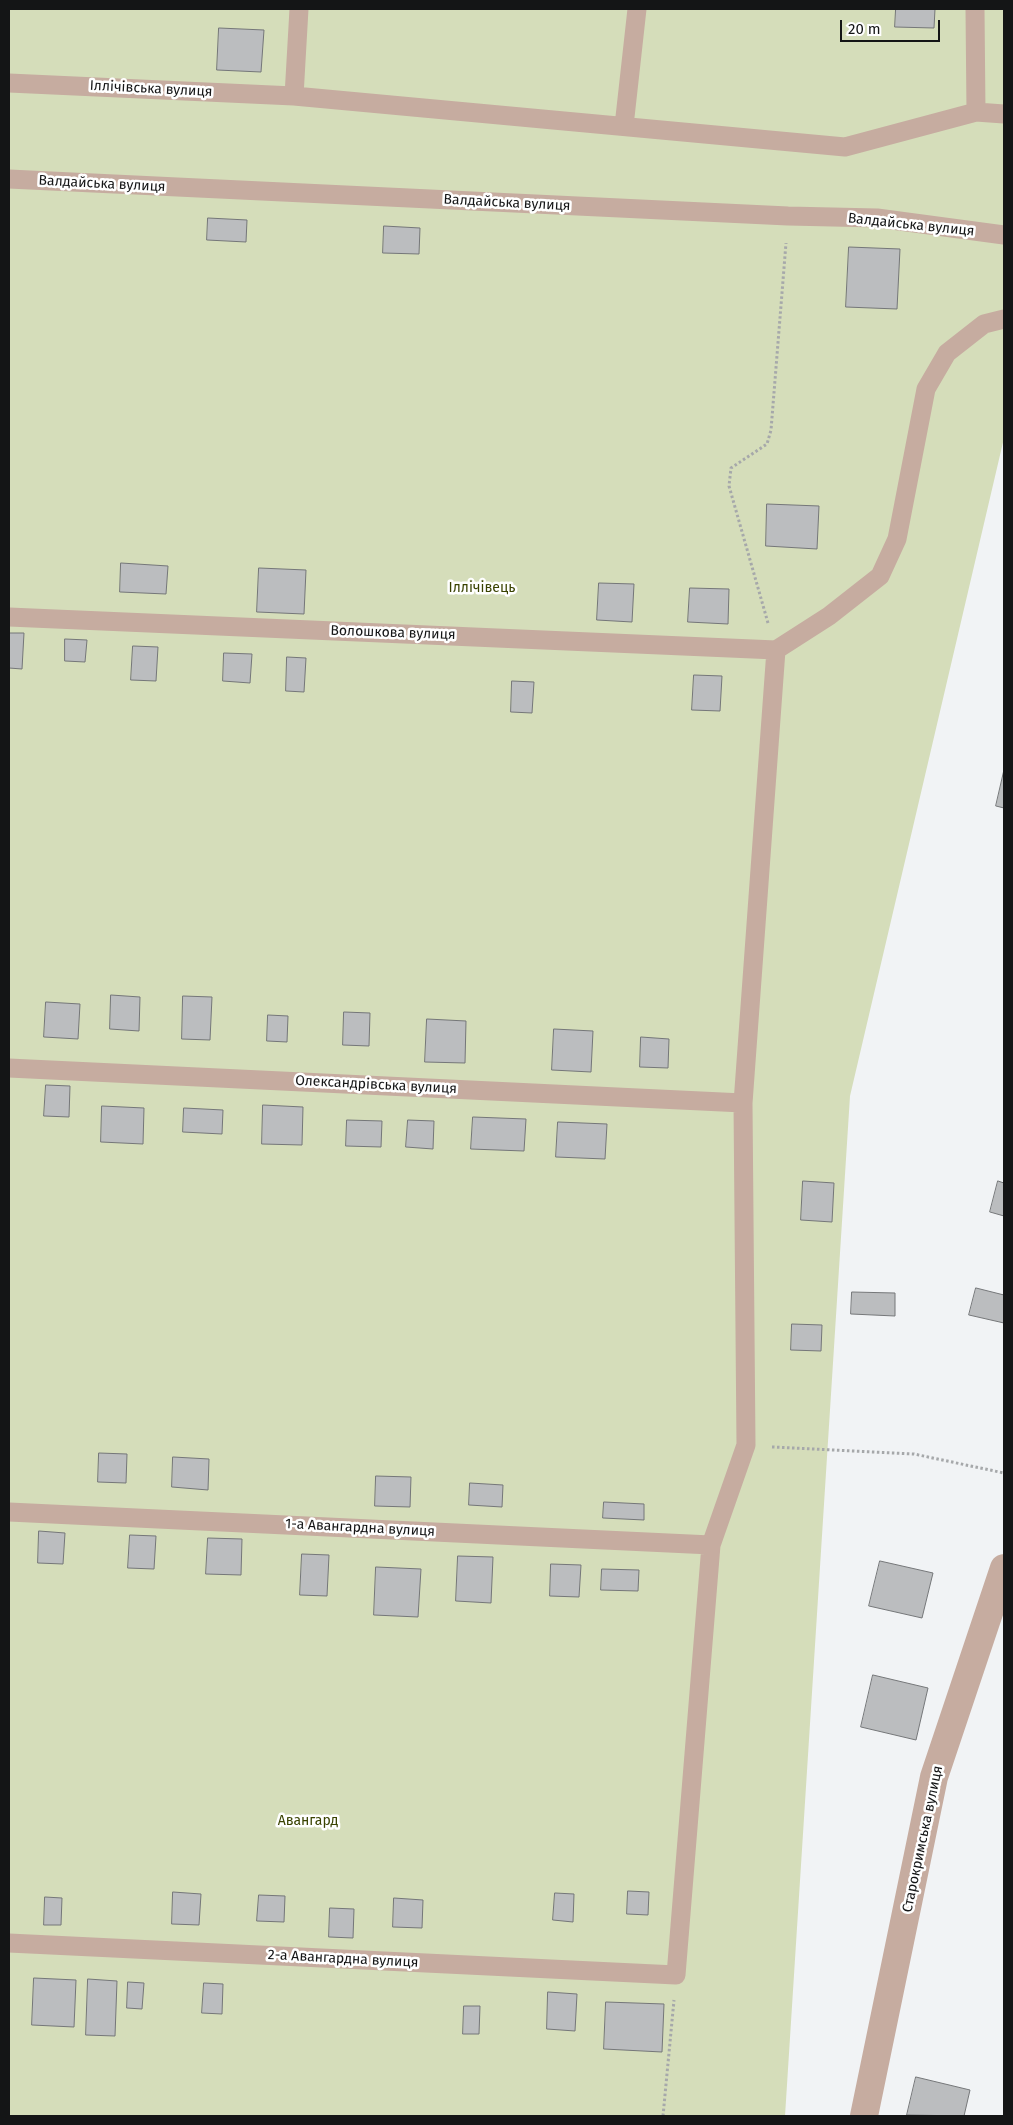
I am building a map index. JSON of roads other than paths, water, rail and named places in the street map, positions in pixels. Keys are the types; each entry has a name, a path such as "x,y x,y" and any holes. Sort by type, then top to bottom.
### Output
{"street":[{"name":"Старокримська вулиця","path":"864,2116 934,1777 1004,1568"}],"lane":[{"path":"294,96 299,9"},
{"path":"624,126 637,9"},
{"path":"975,9 976,112"},
{"name":"Іллічівська вулиця","path":"9,83 294,96 846,146 976,112 1004,114"},
{"name":"Валдайська вулиця","path":"9,179 788,216 877,218 1004,235"},
{"path":"711,1544 746,1445 743,1103 776,650 830,616 880,576 897,539 926,389 947,353 984,324 1004,319"},
{"name":"Волошкова вулиця","path":"9,617 776,650"},
{"name":"Олександрівська вулиця","path":"9,1068 743,1103"},
{"name":"1-а Авангардна вулиця","path":"9,1512 711,1544"},
{"name":"2-а Авангардна вулиця","path":"9,1943 676,1975 711,1544"}],"park label":[{"name":"Іллічівець","path":"482,588"},
{"name":"Авангард","path":"308,1821"}]}
